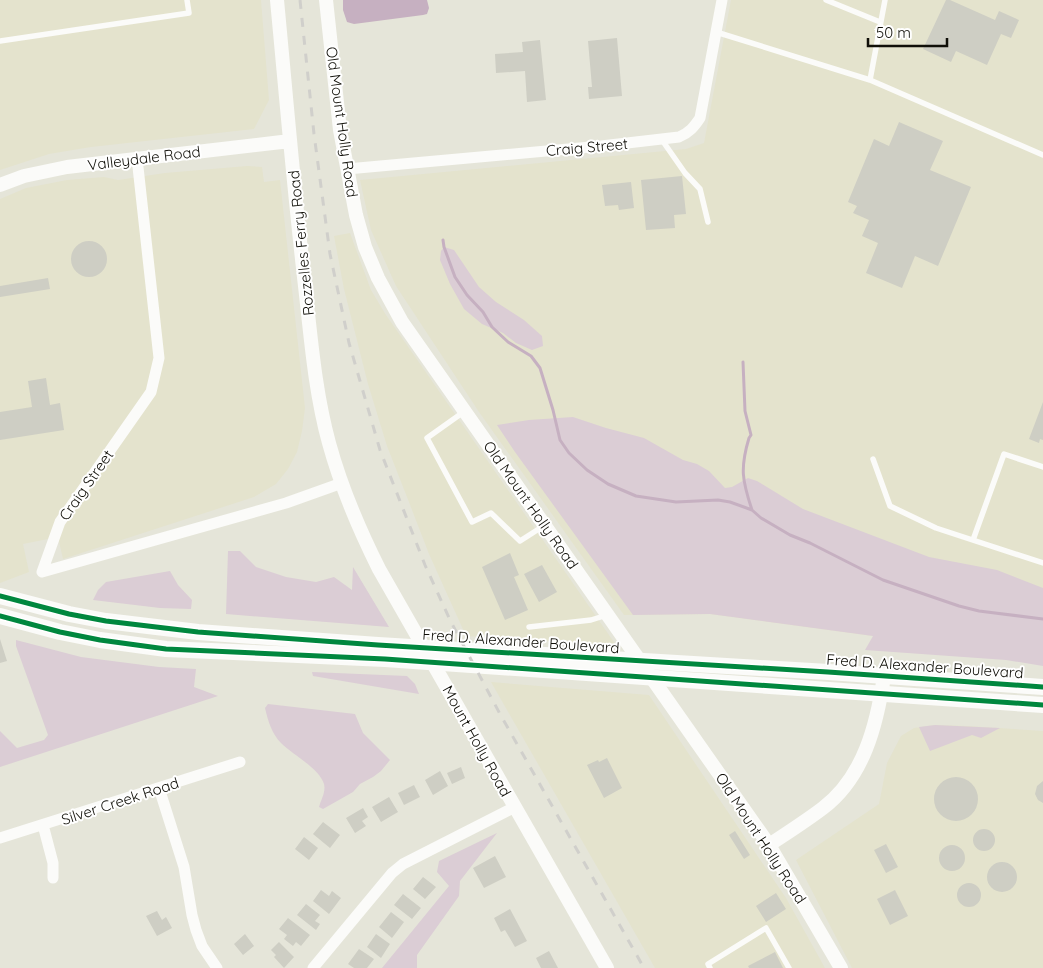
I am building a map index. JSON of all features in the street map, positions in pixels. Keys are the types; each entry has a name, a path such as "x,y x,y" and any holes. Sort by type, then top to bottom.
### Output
{"main road":[{"name":"Fred D. Alexander Boulevard","path":"0,596 69,614 135,625 381,652 678,679 881,695 1043,705"},
{"name":"Fred D. Alexander Boulevard","path":"0,616 60,632 100,640 166,648 381,652 668,663 1043,687"}],"street":[{"name":"Rozzelles Ferry Road","path":"277,0 316,384 327,437 342,483"},
{"name":"Old Mount Holly Road","path":"326,0 340,130 347,169 356,215 365,247 378,278 402,322 769,845 841,968"},
{"name":"Craig Street","path":"347,169 679,138 688,133 700,118 722,0"},
{"name":"Valleydale Road","path":"1,182 67,166 290,141"},
{"name":"Craig Street","path":"137,158 159,358 151,392 60,522 42,572 286,503 342,483"},
{"name":"Mount Holly Road","path":"342,483 361,532 379,569 607,968"},
{"path":"769,845 823,808 843,788 857,767 869,741 876,719 884,676"},
{"name":"Silver Creek Road","path":"0,838 240,762"},
{"path":"159,788 184,867 196,930 202,946 217,968"},
{"path":"313,968 392,873 403,864 515,807"},
{"path":"43,825 53,863 53,878"}],"lane":[{"path":"0,41 189,13 187,0"},
{"path":"826,0 880,22"},
{"path":"870,80 885,0"},
{"path":"716,32 870,80 1043,156"},
{"path":"662,140 685,173 700,189 708,222"},
{"path":"465,411 426,438 472,522 491,513 518,540 546,525"},
{"path":"973,540 1004,454 1043,467"},
{"path":"873,459 890,506 936,528 1043,563"},
{"path":"529,627 591,620 607,615"},
{"path":"710,968 708,964 766,928 789,968"}],"shaded area":[{"path":"0,0 261,0 269,100 254,129 91,147 49,154 0,170"},
{"path":"343,0 427,0 429,8 427,14 423,15 354,24 347,22 343,10"},
{"path":"731,0 1043,0 1043,653 873,636 710,614 624,615 479,412 396,286 371,230 360,180 686,149 704,143"},
{"path":"247,166 262,167 264,182 280,180 305,408 297,452 288,469 276,484 254,497 63,559 58,537 23,544 29,572 0,583 0,199 26,188 67,180 104,177 118,180 165,173"},
{"path":"350,233 371,290 386,315 616,645 466,636 429,554 387,446 368,384 344,289 334,236"},
{"path":"444,247 454,250 479,287 496,302 524,320 542,336 543,346 532,350 516,343 503,333 482,324 464,309 450,284 440,260 441,251"},
{"path":"573,417 644,438 683,460 697,464 709,471 725,488 732,487 748,478 757,481 803,509 929,557 997,570 1043,588 1043,666 1006,660 865,650 873,636 710,614 633,615 497,425 529,420"},
{"path":"228,551 240,551 256,567 286,577 316,582 334,577 352,590 353,567 389,627 226,614"},
{"path":"170,571 178,585 192,600 191,609 160,608 93,600 98,590 106,582"},
{"path":"16,640 81,657 159,667 196,669 194,687 218,696 0,767 0,731 17,748 44,740 48,735 16,646"},
{"path":"312,672 407,676 415,684 419,694 313,676"},
{"path":"491,682 649,695 786,898 825,968 655,968"},
{"path":"268,704 355,714 363,733 390,760 381,771 360,784 353,792 323,809 319,807 324,790 321,778 278,739 273,731 265,708"},
{"path":"935,725 1043,731 1043,968 852,968 796,860 879,804 887,763 901,736 914,728"},
{"path":"935,725 1000,728 981,738 972,735 930,751 919,727"},
{"path":"497,833 460,881 459,896 417,955 417,968 382,968 449,886 437,872 439,861"}],"building":[{"path":"946,0 950,0 995,20 999,11 1019,20 1011,38 1001,34 987,65 956,51 951,62 923,49"},
{"path":"617,38 622,96 589,99 588,87 592,87 588,41"},
{"path":"540,40 546,100 527,102 525,71 496,73 495,54 523,52 522,42"},
{"path":"899,122 943,141 930,170 971,187 938,266 915,256 902,288 866,273 878,243 862,236 869,220 853,213 857,206 848,202 874,139 889,146"},
{"path":"682,176 686,214 674,215 675,228 646,230 641,180"},
{"path":"631,182 634,208 619,210 618,205 605,206 602,185"},
{"path":"89,241 101,247 107,259 101,271 89,277 77,271 71,259 77,247"},
{"path":"48,278 50,289 0,297 0,286"},
{"path":"46,378 50,405 60,403 64,430 0,440 0,412 32,407 28,381"},
{"path":"1043,402 1043,440 1040,439 1039,443 1029,439"},
{"path":"510,553 519,575 514,577 528,610 505,620 482,567"},
{"path":"542,565 557,592 539,602 524,574"},
{"path":"0,639 7,661 0,663"},
{"path":"607,758 622,788 604,798 587,765"},
{"path":"461,767 465,778 452,784 447,773"},
{"path":"440,771 448,786 433,795 425,780"},
{"path":"956,777 968,781 974,787 978,799 974,811 968,817 956,821 944,817 938,811 934,799 938,787 944,781"},
{"path":"1043,781 1043,803 1038,800 1035,794 1037,786"},
{"path":"414,785 420,797 404,805 398,793"},
{"path":"389,797 398,812 381,822 372,807"},
{"path":"363,808 368,817 362,821 366,826 355,833 346,818"},
{"path":"323,822 340,835 330,848 313,834"},
{"path":"984,829 992,832 995,840 992,848 984,851 976,848 973,840 976,832"},
{"path":"735,831 750,855 744,859 729,835"},
{"path":"304,837 318,848 309,860 295,849"},
{"path":"886,844 898,867 886,873 874,850"},
{"path":"952,845 961,849 965,858 961,867 952,871 943,867 939,858 943,849"},
{"path":"495,856 506,877 484,888 473,868"},
{"path":"1002,862 1013,866 1017,877 1013,888 1002,892 991,888 987,877 991,866"},
{"path":"423,877 436,887 425,899 413,889"},
{"path":"969,883 977,887 981,895 977,903 969,907 961,903 957,895 961,887"},
{"path":"321,890 329,896 332,891 341,898 329,914 313,901"},
{"path":"895,890 908,916 890,925 877,899"},
{"path":"776,893 786,909 766,922 756,906"},
{"path":"403,894 421,908 412,919 394,905"},
{"path":"306,904 320,915 315,921 320,924 316,930 297,915"},
{"path":"510,909 527,941 515,947 505,930 501,932 494,918"},
{"path":"157,911 162,920 166,917 172,928 157,936 146,916"},
{"path":"391,912 404,922 392,938 379,927"},
{"path":"288,918 310,935 301,946 296,942 293,946 284,939 287,935 279,929"},
{"path":"245,934 254,946 243,955 234,944"},
{"path":"376,934 390,944 381,958 367,947"},
{"path":"279,942 294,957 284,968 274,957 276,955 271,950"},
{"path":"359,949 374,959 367,968 354,968 348,964"},
{"path":"549,951 558,968 541,968 536,958"},
{"path":"775,952 783,968 749,968 748,966"}],"waterway":[{"path":"443,240 455,277 467,295 483,312 492,327 508,342 531,356 540,368 560,440 569,453 587,470 608,484 636,496 676,502 718,500 730,502 752,510 761,518 790,535 810,543 883,580 979,611 1043,619"},
{"path":"743,362 745,411 751,435 744,458 743,474 752,510"}],"railway":[{"path":"300,0 314,134 330,254 349,343 380,450 425,565 450,620 500,714 644,968"}],"cycle path":[{"path":"0,596 69,614 106,621 198,632 1043,687"},
{"path":"0,616 60,632 100,640 166,649 385,659 1043,705"}]}
